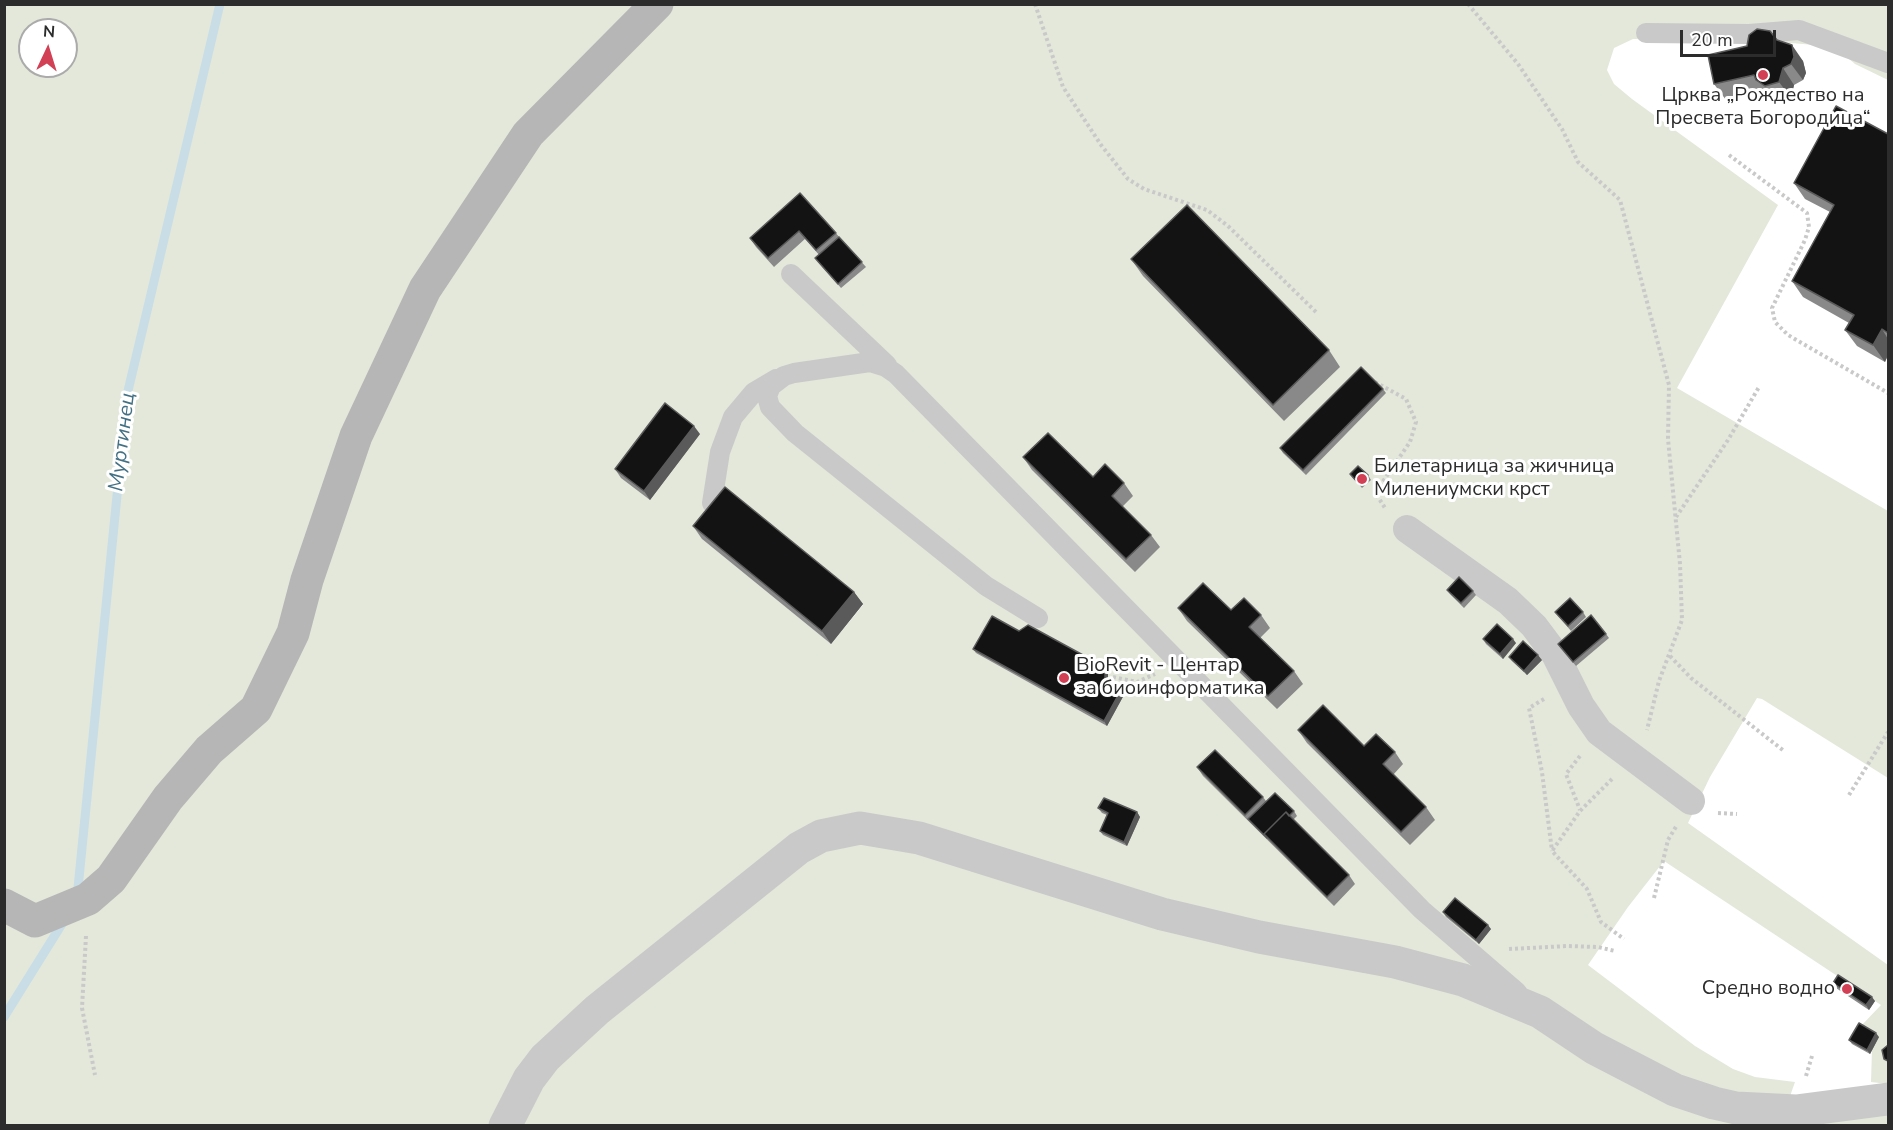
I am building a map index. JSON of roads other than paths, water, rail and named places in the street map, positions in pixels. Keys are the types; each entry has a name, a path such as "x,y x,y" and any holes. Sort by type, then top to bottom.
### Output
{"main road":[{"path":"4,905 35,921 88,899 111,879 168,798 209,750 256,709 293,633 307,580 356,436 425,289 528,134 657,4"}],"street":[{"path":"1407,529 1508,601 1534,626 1555,654 1581,706 1599,732 1632,759 1691,801"},
{"path":"505,1125 529,1079 545,1058 597,1010 800,848 821,836 860,828 919,838 1162,914 1259,937 1432,971 1502,994 1540,1012 1594,1048 1631,1068 1675,1090 1714,1103 1736,1108 1784,1111 1826,1109 1888,1099"}],"lane":[{"path":"1646,33 1749,34 1799,30 1888,63"},
{"path":"791,274 896,374 1422,910 1540,1012"},
{"path":"712,503 720,452 733,417 754,392 784,376 870,362 879,364 896,374"},
{"path":"784,376 771,386 767,396 770,407 781,420 986,586 1038,618"}],"waterway":[{"name":"Муртинец","path":"78,888 127,395 220,4"},
{"path":"4,1017 65,919"}],"place":[{"name":"Црква „Рождество на Пресвета Богородица“","path":"1763,75"},
{"name":"Билетарница за жичница Милениумски крст","path":"1362,479"},
{"name":"BioRevit - Центар за биоинформатика","path":"1064,678"},
{"name":"Средно водно","path":"1847,989"}]}
